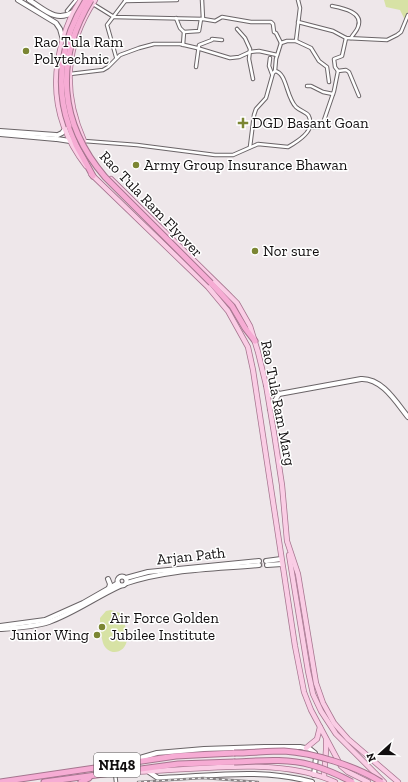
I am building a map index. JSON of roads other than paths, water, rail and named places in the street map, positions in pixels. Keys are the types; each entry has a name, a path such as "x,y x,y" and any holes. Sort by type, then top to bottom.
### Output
{"highway":[{"name":"Rao Tula Ram Flyover","path":"86,0 76,15 67,38 63,56 61,89 66,118 74,139 93,176"},
{"name":"Rao Tula Ram Flyover","path":"93,1 77,25 70,47 66,69 67,96 79,138 86,152 105,177 211,283 232,306 240,317 245,328 256,341"},
{"name":"NH48","path":"0,782 176,756 284,751 316,756 369,774 382,782"},
{"name":"NH48","path":"44,782 178,764 281,760 311,765 352,782"},
{"path":"81,782 94,775"}],"main road":[{"path":"18,0 56,22 63,40"},
{"path":"29,0 58,17 63,17 72,12"},
{"name":"Rao Tula Ram Marg","path":"81,0 72,12 57,62 55,80 57,99 65,129 78,156 93,176 208,287 228,311 248,347 253,370 300,673 311,710 341,766 348,772 368,782"},
{"name":"Rao Tula Ram Marg","path":"93,1 76,38 70,66 70,98 73,113 84,141 98,165 106,175 213,278 237,304 250,326 256,341 266,385 282,485 287,541 298,574 316,683 323,703 334,723 366,756 398,782"},
{"path":"50,19 53,14"},
{"path":"65,34 76,38"},
{"path":"57,62 62,58 67,58 70,66"},
{"path":"57,137 65,129"},
{"path":"0,132 57,137 70,141"},
{"path":"266,385 279,394 361,379 369,379 376,382 383,388 408,417"},
{"path":"270,409 279,394"},
{"path":"287,541 313,694 327,721 347,745 382,782"},
{"path":"267,563 282,561"},
{"name":"Arjan Path","path":"126,578 148,572 259,563 168,574 142,578 127,583"},
{"path":"0,626 45,620 119,584 124,586 127,583 126,578 119,578 119,584"},
{"path":"108,579 110,584 109,589"},
{"path":"0,629 38,625 49,622 84,606 119,584"},
{"path":"306,748 317,739 320,727"},
{"path":"324,777 326,737"},
{"path":"115,765 157,754 204,749 265,746 306,748 315,753 316,758 314,775"},
{"path":"114,773 254,766 279,768 324,777 335,782"},
{"path":"149,772 158,778 248,773 274,775 312,782"}],"street":[{"path":"67,11 76,0"},
{"path":"116,58 107,24 125,1 177,0"},
{"path":"184,32 199,31 202,19 202,0"},
{"path":"296,40 300,8 298,0"},
{"path":"93,1 114,17 202,19 215,21 222,17 251,22 271,22 273,24 274,32 281,43 277,55 275,71 266,98 256,109 254,115 250,147"},
{"path":"332,6 347,9 353,12 357,18 359,25 358,28 350,38"},
{"path":"298,22 334,31 346,38 381,40 397,36 404,28 408,15"},
{"path":"176,18 180,28 184,32 183,45"},
{"path":"237,29 248,42 253,80"},
{"path":"310,127 321,127 333,94 338,71 335,67 334,61 335,58 341,58 346,38"},
{"path":"196,67 199,44 212,39 222,40"},
{"path":"281,43 296,40 311,48 319,61 327,67 328,82"},
{"path":"69,74 103,70 116,58 139,48 154,44 183,45 230,58 238,57 250,52 277,55"},
{"path":"270,58 269,66 273,74"},
{"path":"338,71 346,70 349,72 359,96"},
{"path":"84,141 137,145 215,155 233,155 258,144 288,147 301,138 310,127 308,114 295,105 289,95 283,75 278,71 275,71"},
{"path":"307,86 333,94"},
{"path":"114,773 116,782"}],"tunnel":[{"path":"259,565 267,565"}],"railway":[{"path":"138,782 203,778 258,782"}],"place":[{"name":"Rao Tula Ram Polytechnic","path":"26,51"},
{"name":"DGD Basant Goan","path":"243,123"},
{"name":"Army Group Insurance Bhawan","path":"136,165"},
{"name":"Nor sure","path":"255,251"},
{"name":"Air Force Golden Jubilee Institute","path":"102,627"},
{"name":"Junior Wing","path":"97,635"}]}
